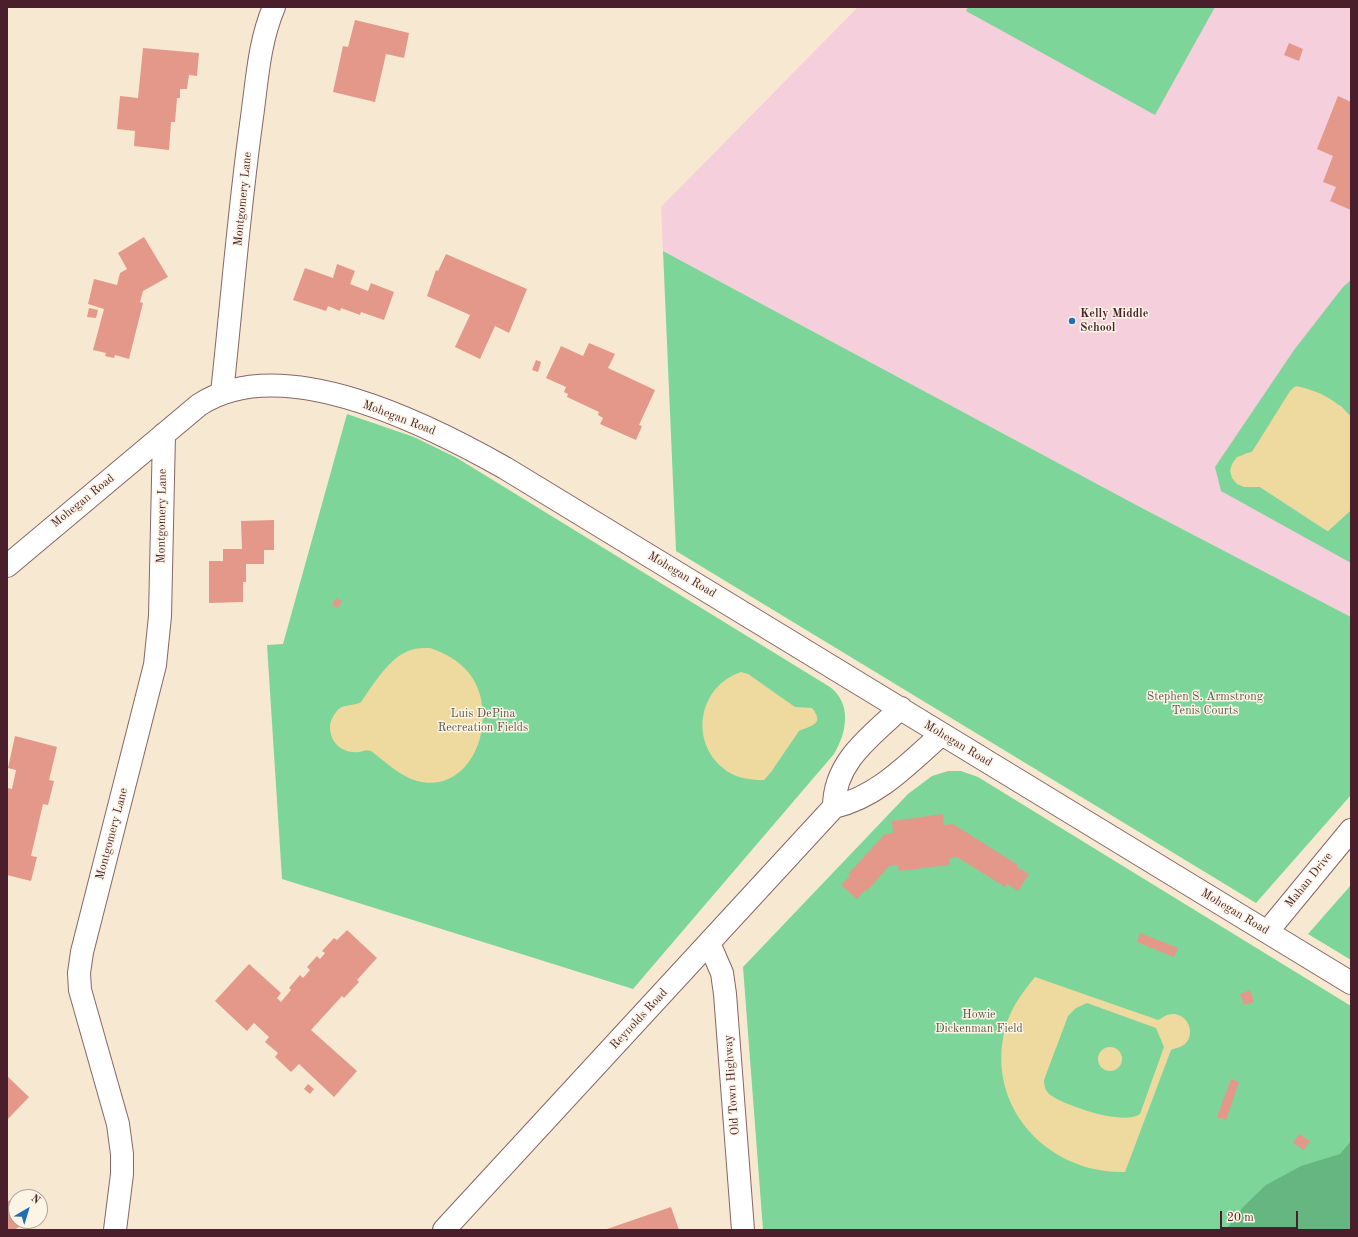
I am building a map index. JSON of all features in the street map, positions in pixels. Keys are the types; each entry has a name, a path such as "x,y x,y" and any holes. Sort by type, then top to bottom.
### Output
{"street":[{"name":"Montgomery Lane","path":"222,393 248,145 261,50 274,7"},
{"name":"Mohegan Road","path":"7,566 199,405 222,393 260,385 301,388 378,408 440,433 542,490 1351,983"},
{"name":"Montgomery Lane","path":"115,1230 122,1174 122,1154 114,1109 84,1008 79,973 82,952 155,665 160,616 164,434"},
{"path":"901,708 859,748 845,767 836,787 834,807 858,801 874,791 895,775 942,734"},
{"name":"Reynolds Road","path":"444,1230 834,807"},
{"name":"Mahan Drive","path":"1267,932 1351,830"},
{"name":"Old Town Highway","path":"709,944 722,973 725,994 743,1230"}],"shaded area":[{"name":"Kelly Middle School","path":"858,7 1351,7 1351,617 1140,507 663,251 661,207"}],"green space":[{"path":"968,7 1215,7 1155,115 966,11"},
{"name":"Stephen S. Armstrong Tenis Courts","path":"663,251 1140,507 1351,617 1351,795 1256,903 676,551"},
{"path":"1351,280 1351,417 1341,406 1294,387 1252,452 1244,454 1252,487 1260,487 1324,529 1328,531 1351,510 1351,563 1221,491 1215,467 1294,350 1343,287"},
{"name":"Luis DePina Recreation Fields","path":"347,414 414,437 457,458 830,687 842,702 845,719 844,728 842,737 834,754 633,989 282,879 267,645 283,644"},
{"name":"Howie Dickenman Field","path":"948,771 961,771 978,777 1351,1006 1351,1230 763,1230 743,967 908,794 932,776"},
{"path":"1351,885 1351,960 1308,934"},
{"path":"1351,1141 1351,1230 1226,1230 1243,1207 1266,1185 1301,1166 1340,1154"}],"sand":[{"path":"1296,386 1319,393 1339,405 1351,417 1351,510 1328,531 1260,487 1244,487 1237,484 1232,478 1230,471 1232,464 1237,457 1252,452 1290,391"},
{"path":"418,648 430,648 451,657 460,664 468,672 478,689 483,708 482,728 477,747 468,764 454,776 437,782 417,781 404,776 371,751 366,750 353,752 338,746 332,738 330,724 338,710 340,708 361,702 389,665 403,654"},
{"path":"741,672 748,674 795,707 812,708 817,718 817,721 814,724 799,731 764,780 742,778 723,768 712,756 706,743 703,729 704,715 708,701 716,689 727,679"},
{"path":"1035,977 1158,1020 1168,1015 1178,1015 1183,1017 1189,1025 1190,1035 1188,1040 1185,1044 1171,1050 1125,1172 1097,1170 1071,1161 1048,1148 1029,1130 1014,1109 1004,1085 1001,1058 1005,1029 1010,1015 1021,995","holes":["1087,1003 1156,1028 1164,1047 1140,1114 1122,1118 1096,1113 1070,1105 1050,1095 1047,1091 1044,1080 1068,1016 1076,1008"]},
{"path":"1110,1047 1119,1050 1122,1059 1119,1068 1110,1071 1101,1068 1098,1059 1101,1050"}],"building":[{"path":"355,20 409,33 404,58 386,54 375,102 333,92 343,46 348,47"},
{"path":"1289,43 1303,49 1299,61 1284,55"},
{"path":"143,48 199,53 197,76 189,75 187,89 180,89 180,98 177,98 175,122 171,122 169,150 134,146 135,131 117,129 120,96 138,98"},
{"path":"1338,96 1351,102 1351,210 1330,201 1336,187 1323,182 1333,156 1317,149"},
{"path":"144,237 168,277 143,291 140,302 143,303 129,359 115,355 114,358 105,356 106,353 93,350 104,309 88,304 94,279 117,285 120,273 127,269 118,253"},
{"path":"446,254 527,289 509,333 495,326 480,359 455,347 470,315 427,296 436,270 438,271"},
{"path":"337,264 355,271 350,284 368,291 371,283 394,292 384,320 361,312 360,315 341,308 340,311 328,306 326,311 293,300 305,268 333,278"},
{"path":"89,308 98,310 96,318 87,317"},
{"path":"589,343 615,354 608,368 655,390 639,425 642,426 636,440 600,424 603,418 598,415 599,412 567,397 568,394 564,392 566,387 546,378 561,346 583,356"},
{"path":"536,360 541,362 538,372 532,370"},
{"path":"274,520 274,550 264,550 264,564 246,564 246,582 243,582 243,602 209,603 209,561 223,561 223,549 242,549 241,521"},
{"path":"336,598 342,601 338,608 332,605"},
{"path":"15,736 57,747 49,780 54,781 48,805 43,804 31,856 37,857 31,881 7,875 7,788 12,789 16,770 8,768"},
{"path":"943,814 944,825 953,824 1018,865 1017,867 1029,874 1018,891 1007,884 1005,887 957,857 949,858 950,865 899,871 898,865 889,866 867,891 865,890 857,899 841,885 850,876 848,874 885,834 893,833 892,821"},
{"path":"347,930 377,958 357,980 359,982 344,998 342,996 311,1030 357,1071 334,1097 299,1064 291,1072 275,1057 278,1053 265,1042 269,1037 254,1023 247,1031 215,1001 249,964 281,993 277,998 281,1002 291,990 289,988 300,975 303,978 310,970 307,967 317,956 320,959 325,953 322,951 334,938 337,940"},
{"path":"1140,933 1178,948 1174,957 1137,942"},
{"path":"1250,990 1254,1002 1244,1005 1240,994"},
{"path":"7,1076 29,1097 7,1120"},
{"path":"1231,1079 1239,1082 1226,1120 1217,1117"},
{"path":"308,1084 314,1089 310,1094 304,1089"},
{"path":"1299,1134 1310,1141 1304,1150 1293,1143"},
{"path":"7,1202 8,1229 16,1229 14,1230 7,1230"},
{"path":"671,1207 679,1230 604,1230"}],"place":[{"name":"Kelly Middle School","path":"1072,321"}]}
